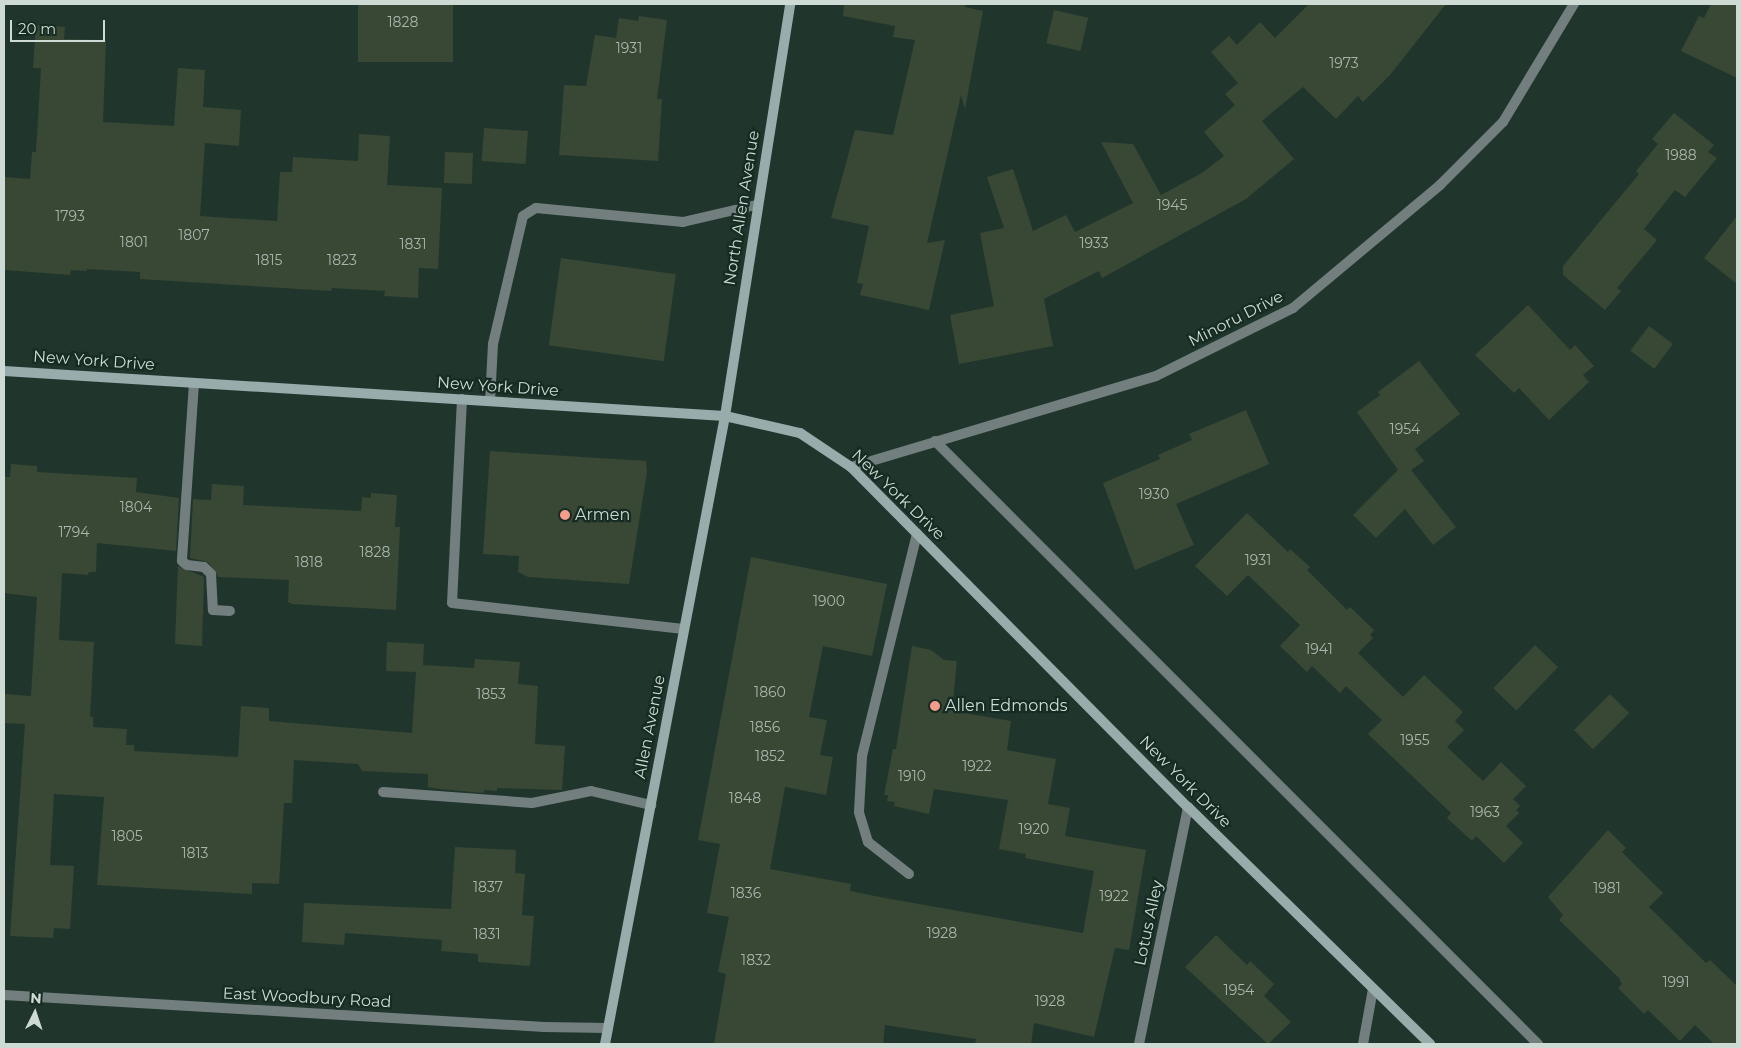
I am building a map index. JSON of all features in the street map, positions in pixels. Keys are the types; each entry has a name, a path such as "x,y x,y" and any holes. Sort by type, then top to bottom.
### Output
{"street":[{"name":"North Allen Avenue","path":"725,416 756,206 790,4"},
{"name":"Minoru Drive","path":"852,468 935,441 1156,376 1293,308 1440,185 1503,122 1574,4"},
{"path":"490,401 493,344 524,216 536,208 683,222 756,206"},
{"name":"New York Drive","path":"4,370 725,416 800,433 852,468 1188,807 1430,1044"},
{"path":"194,382 182,561 187,565 204,568 211,574 213,610 230,611"},
{"path":"462,399 452,603 684,630"},
{"name":"Allen Avenue","path":"605,1044 725,416"},
{"path":"935,441 1538,1044"},
{"path":"909,874 868,842 859,812 862,756 917,534"},
{"path":"383,792 532,802 591,791 651,804"},
{"name":"Lotus Alley","path":"1139,1044 1188,807"},
{"path":"1363,1044 1373,989"},
{"name":"East Woodbury Road","path":"4,995 534,1026 608,1028"}],"building":[{"path":"358,4 453,4 453,62 358,62"},
{"path":"844,4 965,4 965,7 983,11 965,109 961,95 927,243 945,240 929,310 860,295 863,284 857,283 869,226 831,218 855,130 893,135 915,40 893,37 895,26 843,16"},
{"path":"1309,4 1446,4 1390,75 1363,102 1358,96 1336,119 1303,87 1262,121 1294,159 1246,199 1102,278 1099,271 1044,299 1053,346 959,364 950,315 994,306 980,233 1004,228 987,177 1013,169 1033,231 1066,215 1075,232 1133,203 1101,142 1133,144 1161,195 1202,173 1224,156 1204,132 1235,105 1225,94 1238,83 1211,52 1229,36 1237,45 1260,22 1275,38"},
{"path":"1711,4 1737,4 1737,78 1681,51 1699,16 1704,18"},
{"path":"1054,10 1088,18 1080,51 1046,43"},
{"path":"639,16 667,20 657,99 662,99 658,161 559,155 564,85 586,86 595,35 616,38 619,18 638,21"},
{"path":"36,25 65,27 64,39 106,40 103,122 174,126 178,68 205,70 203,107 241,110 239,146 205,143 200,216 277,221 280,172 292,172 293,157 358,161 359,134 390,136 387,185 442,188 438,269 419,268 418,298 384,296 385,291 332,288 331,291 140,279 140,272 87,269 87,271 71,270 70,275 4,270 4,177 30,179 32,152 36,152 41,68 33,68"},
{"path":"1674,113 1714,145 1708,152 1717,158 1685,197 1675,190 1644,229 1657,240 1617,288 1621,291 1605,310 1563,275 1563,266 1639,174 1636,171 1658,144 1652,139"},
{"path":"484,128 528,131 526,164 482,161"},
{"path":"445,152 473,153 472,184 444,183"},
{"path":"1737,216 1737,284 1704,258"},
{"path":"561,258 676,274 664,361 549,345"},
{"path":"1528,305 1570,350 1575,345 1594,366 1583,375 1589,382 1549,420 1519,388 1514,393 1475,355"},
{"path":"1649,326 1673,344 1654,369 1630,351"},
{"path":"1419,361 1460,414 1415,449 1424,461 1411,470 1456,527 1433,545 1405,509 1376,538 1353,515 1398,470 1357,412 1380,395 1378,392"},
{"path":"1246,410 1269,464 1176,504 1194,545 1135,570 1103,483 1160,459 1158,455 1192,440 1189,434"},
{"path":"490,451 646,461 647,472 629,584 528,577 518,572 519,556 483,554"},
{"path":"11,464 37,466 37,472 137,478 136,492 179,498 176,551 97,543 96,572 89,572 88,575 62,573 59,640 94,642 90,717 93,717 93,727 127,729 126,745 134,745 134,751 238,757 241,706 269,708 269,721 412,733 416,672 386,671 387,642 424,644 423,665 474,668 475,659 520,662 518,684 538,686 535,744 565,746 562,790 497,788 497,791 484,790 484,793 440,789 428,787 428,774 362,771 358,764 294,760 292,803 284,803 279,884 252,883 252,894 97,885 104,797 54,794 50,865 74,866 70,929 54,928 53,938 10,936 25,724 4,723 4,694 31,696 37,597 4,593 4,477 10,477"},
{"path":"212,484 244,486 243,505 361,511 362,497 371,498 371,493 397,495 395,527 400,527 396,610 292,604 288,602 289,580 218,577 208,562 190,558 193,499 211,500"},
{"path":"1247,513 1288,552 1290,549 1310,567 1307,570 1347,610 1350,607 1374,630 1370,635 1373,638 1358,653 1403,697 1424,675 1463,712 1455,721 1464,730 1447,747 1483,781 1501,762 1526,786 1513,799 1520,806 1516,810 1519,813 1506,826 1523,843 1504,863 1476,836 1472,841 1447,818 1451,813 1368,734 1382,720 1346,686 1340,693 1312,666 1307,672 1280,646 1300,625 1248,575 1227,596 1195,566"},
{"path":"751,557 887,584 872,656 823,646 809,717 827,720 820,755 833,757 826,795 785,787 770,869 851,884 850,891 1083,933 1094,871 1025,858 1026,854 999,849 1008,800 934,789 929,814 894,806 895,802 887,801 888,795 884,795 893,749 896,749 912,646 931,650 944,660 957,661 952,711 1011,721 1007,750 1056,759 1048,804 1070,808 1065,836 1146,850 1129,950 1115,948 1094,1037 1034,1023 1031,1044 975,1044 976,1039 885,1025 883,1044 714,1044 726,974 718,972 729,917 707,913 720,844 698,840"},
{"path":"178,566 204,577 202,646 175,644"},
{"path":"1535,645 1558,667 1516,710 1493,688"},
{"path":"1610,694 1629,713 1593,749 1574,730"},
{"path":"1608,830 1626,848 1622,852 1663,893 1649,907 1706,963 1710,960 1737,986 1737,1044 1714,1044 1695,1025 1680,1041 1648,1010 1644,1014 1618,988 1622,984 1619,978 1559,920 1563,915 1548,897"},
{"path":"455,847 516,850 515,873 525,874 522,915 534,916 530,966 478,962 478,954 441,951 442,940 345,933 344,945 302,942 304,903 451,909"},
{"path":"1216,935 1247,965 1250,961 1274,984 1264,996 1291,1022 1268,1044 1185,967"}],"place":[{"name":"Armen","path":"565,515"},
{"name":"Allen Edmonds","path":"935,706"}]}
